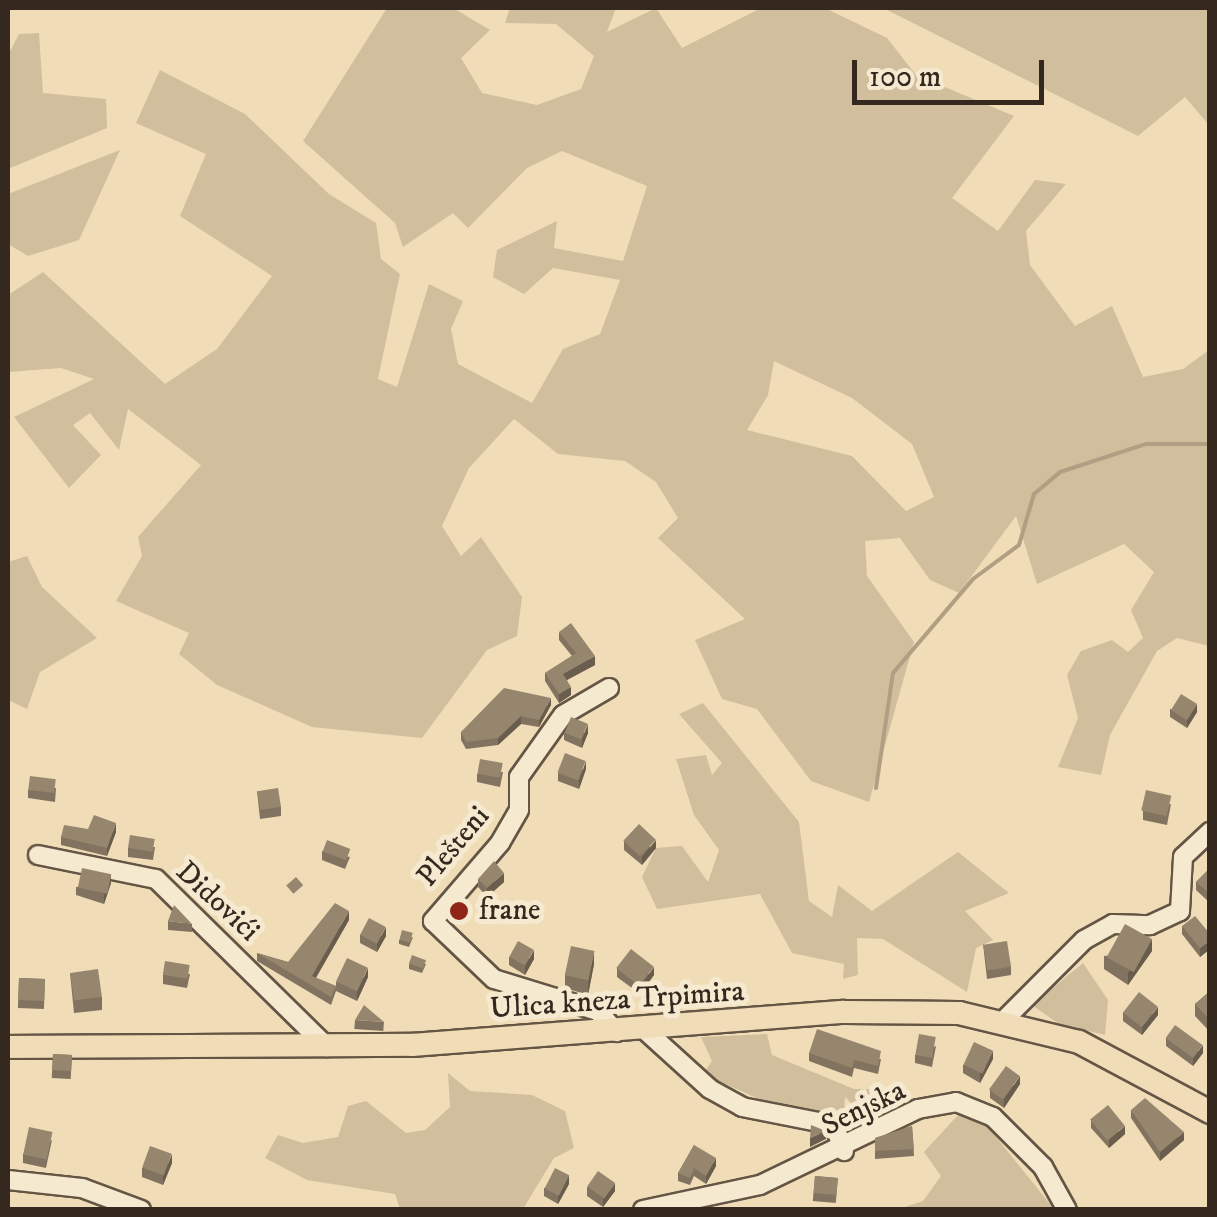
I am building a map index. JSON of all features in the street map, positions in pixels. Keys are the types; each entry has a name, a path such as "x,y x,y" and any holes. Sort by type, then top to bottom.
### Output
{"main road":[{"name":"Ulica kneza Trpimira","path":"8,1048 327,1047 646,1031 844,1012 1004,1020 1124,1062 1210,1112"}],"street":[{"name":"Plešteni","path":"609,688 564,714 519,777 520,810 500,843 433,921 494,979 598,1011 616,1032"},
{"path":"1004,1020 1084,940 1113,924 1150,925 1180,911 1183,857 1210,832"},
{"name":"Didovići","path":"38,855 156,879 327,1047"},
{"path":"646,1031 710,1089 742,1108 834,1126 844,1151"},
{"name":"Senjska","path":"644,1210 760,1185 844,1151 918,1109 956,1102 992,1118 1031,1154 1067,1210"},
{"path":"8,1180 82,1188 141,1210"}],"shaded area":[{"path":"387,8 453,8 490,30 461,58 482,93 537,105 581,89 594,56 556,24 505,23 510,8 616,8 607,32 656,8 682,48 761,8 825,8 887,38 916,75 1014,116 952,198 998,231 1035,180 1066,184 1026,231 1030,265 1075,326 1112,306 1143,377 1183,369 1209,350 1209,646 1177,638 1157,651 1110,735 1101,775 1058,767 1078,718 1067,675 1081,651 1112,640 1128,652 1143,638 1131,610 1154,572 1124,544 1037,584 1016,516 959,593 930,580 900,538 865,541 867,576 914,642 869,802 811,781 757,709 722,699 695,640 745,619 658,538 678,518 656,482 625,461 558,454 514,419 469,468 442,526 461,556 481,537 522,597 517,636 487,650 422,738 312,727 217,685 179,654 189,633 116,601 142,556 138,537 201,465 128,409 119,450 90,413 73,425 101,455 69,488 14,417 94,379 61,368 8,372 8,295 43,272 165,384 217,349 272,276 180,216 206,154 136,123 160,70 245,114 329,194 376,223 381,259 400,274 378,379 397,387 429,284 463,301 451,329 458,364 532,403 563,349 600,334 620,280 553,268 524,294 493,277 497,250 557,221 554,248 623,261 647,186 562,151 527,168 468,228 453,213 403,247 395,223 303,141","holes":["774,361 852,398 912,444 934,497 906,511 852,456 747,430 768,395"]},
{"path":"883,8 1209,8 1209,125 1185,97 1138,136"},
{"path":"39,33 43,93 106,99 107,128 8,169 8,55 19,34"},
{"path":"120,150 79,240 28,256 8,244 8,194"},
{"path":"27,556 42,587 97,638 40,672 27,709 8,700 8,562"},
{"path":"703,703 799,822 809,901 832,917 838,885 872,911 958,852 1009,893 965,911 993,940 976,948 967,992 883,939 857,938 858,975 843,979 844,964 792,953 760,894 657,909 642,877 656,848 682,846 708,882 719,850 694,815 676,759 706,755 712,775 722,763 679,714"},
{"path":"1083,963 1108,1000 1105,1035 1059,1024 1032,1005"},
{"path":"767,1034 772,1055 854,1089 894,1089 907,1109 879,1131 845,1097 844,1116 759,1099 703,1074 712,1061 701,1037"},
{"path":"448,1073 470,1091 532,1095 565,1111 574,1148 554,1158 523,1209 400,1209 395,1194 307,1180 265,1158 278,1135 303,1143 338,1137 348,1106 366,1101 406,1133 425,1130 450,1107"},
{"path":"958,1115 985,1123 1054,1209 899,1209 923,1201 941,1176 924,1152"}],"building":[{"path":"571,623 595,656 563,674 571,687 559,694 545,673 576,653 559,632"},
{"path":"504,688 551,698 539,720 521,716 498,738 466,742 461,732"},
{"path":"1181,694 1197,704 1187,720 1171,710"},
{"path":"571,717 588,724 581,740 565,733"},
{"path":"565,753 586,761 578,780 557,773"},
{"path":"480,759 503,763 500,778 477,774"},
{"path":"30,776 56,779 54,793 28,790"},
{"path":"278,788 281,807 260,810 257,791"},
{"path":"1146,790 1171,796 1167,816 1141,810"},
{"path":"94,815 116,823 107,848 61,837 64,825 88,829"},
{"path":"639,824 656,840 640,857 623,841"},
{"path":"130,835 155,839 153,852 128,848"},
{"path":"327,840 350,849 346,860 323,851"},
{"path":"494,861 504,873 487,888 478,879"},
{"path":"82,868 111,874 107,894 78,888"},
{"path":"1210,868 1210,894 1196,882"},
{"path":"296,877 303,885 293,894 286,886"},
{"path":"335,903 349,911 312,976 336,986 331,997 257,953 288,962"},
{"path":"174,905 192,924 168,921"},
{"path":"1195,916 1210,934 1210,941 1200,948 1182,926"},
{"path":"369,918 386,927 377,944 360,935"},
{"path":"1125,924 1152,939 1134,972 1107,957"},
{"path":"402,930 413,933 410,943 399,940"},
{"path":"518,941 534,950 525,965 509,957"},
{"path":"1007,941 1011,967 987,970 983,945"},
{"path":"571,946 594,951 588,980 565,975"},
{"path":"631,949 654,967 639,986 616,968"},
{"path":"412,955 426,960 423,969 409,963"},
{"path":"347,958 368,968 357,991 336,982"},
{"path":"165,961 190,965 188,979 163,975"},
{"path":"98,969 102,997 74,1001 70,973"},
{"path":"19,978 45,979 44,1001 18,1000"},
{"path":"1210,991 1210,1020 1195,1004"},
{"path":"1139,992 1158,1007 1142,1027 1123,1012"},
{"path":"364,1005 384,1022 355,1020"},
{"path":"1175,1025 1203,1045 1193,1058 1166,1038"},
{"path":"817,1029 881,1051 878,1066 854,1060 852,1068 809,1053"},
{"path":"919,1034 936,1037 932,1058 915,1055"},
{"path":"974,1042 993,1051 982,1074 963,1065"},
{"path":"53,1054 72,1055 71,1071 52,1070"},
{"path":"1006,1066 1020,1076 1003,1099 989,1089"},
{"path":"1145,1098 1184,1132 1160,1152 1131,1110"},
{"path":"1108,1105 1125,1126 1107,1140 1090,1119"},
{"path":"811,1125 826,1131 810,1138"},
{"path":"912,1126 914,1149 875,1151 875,1138"},
{"path":"29,1127 52,1132 47,1159 23,1154"},
{"path":"694,1145 716,1158 706,1176 694,1168 690,1178 678,1173"},
{"path":"150,1146 172,1154 164,1175 142,1168"},
{"path":"555,1168 569,1175 559,1196 545,1188"},
{"path":"598,1171 615,1183 604,1199 587,1187"},
{"path":"815,1176 838,1178 836,1195 814,1193"}],"waterway":[{"path":"876,788 893,673 973,579 1019,545 1034,494 1060,472 1146,444 1210,444"}],"place":[{"name":"frane","path":"459,911"}]}
